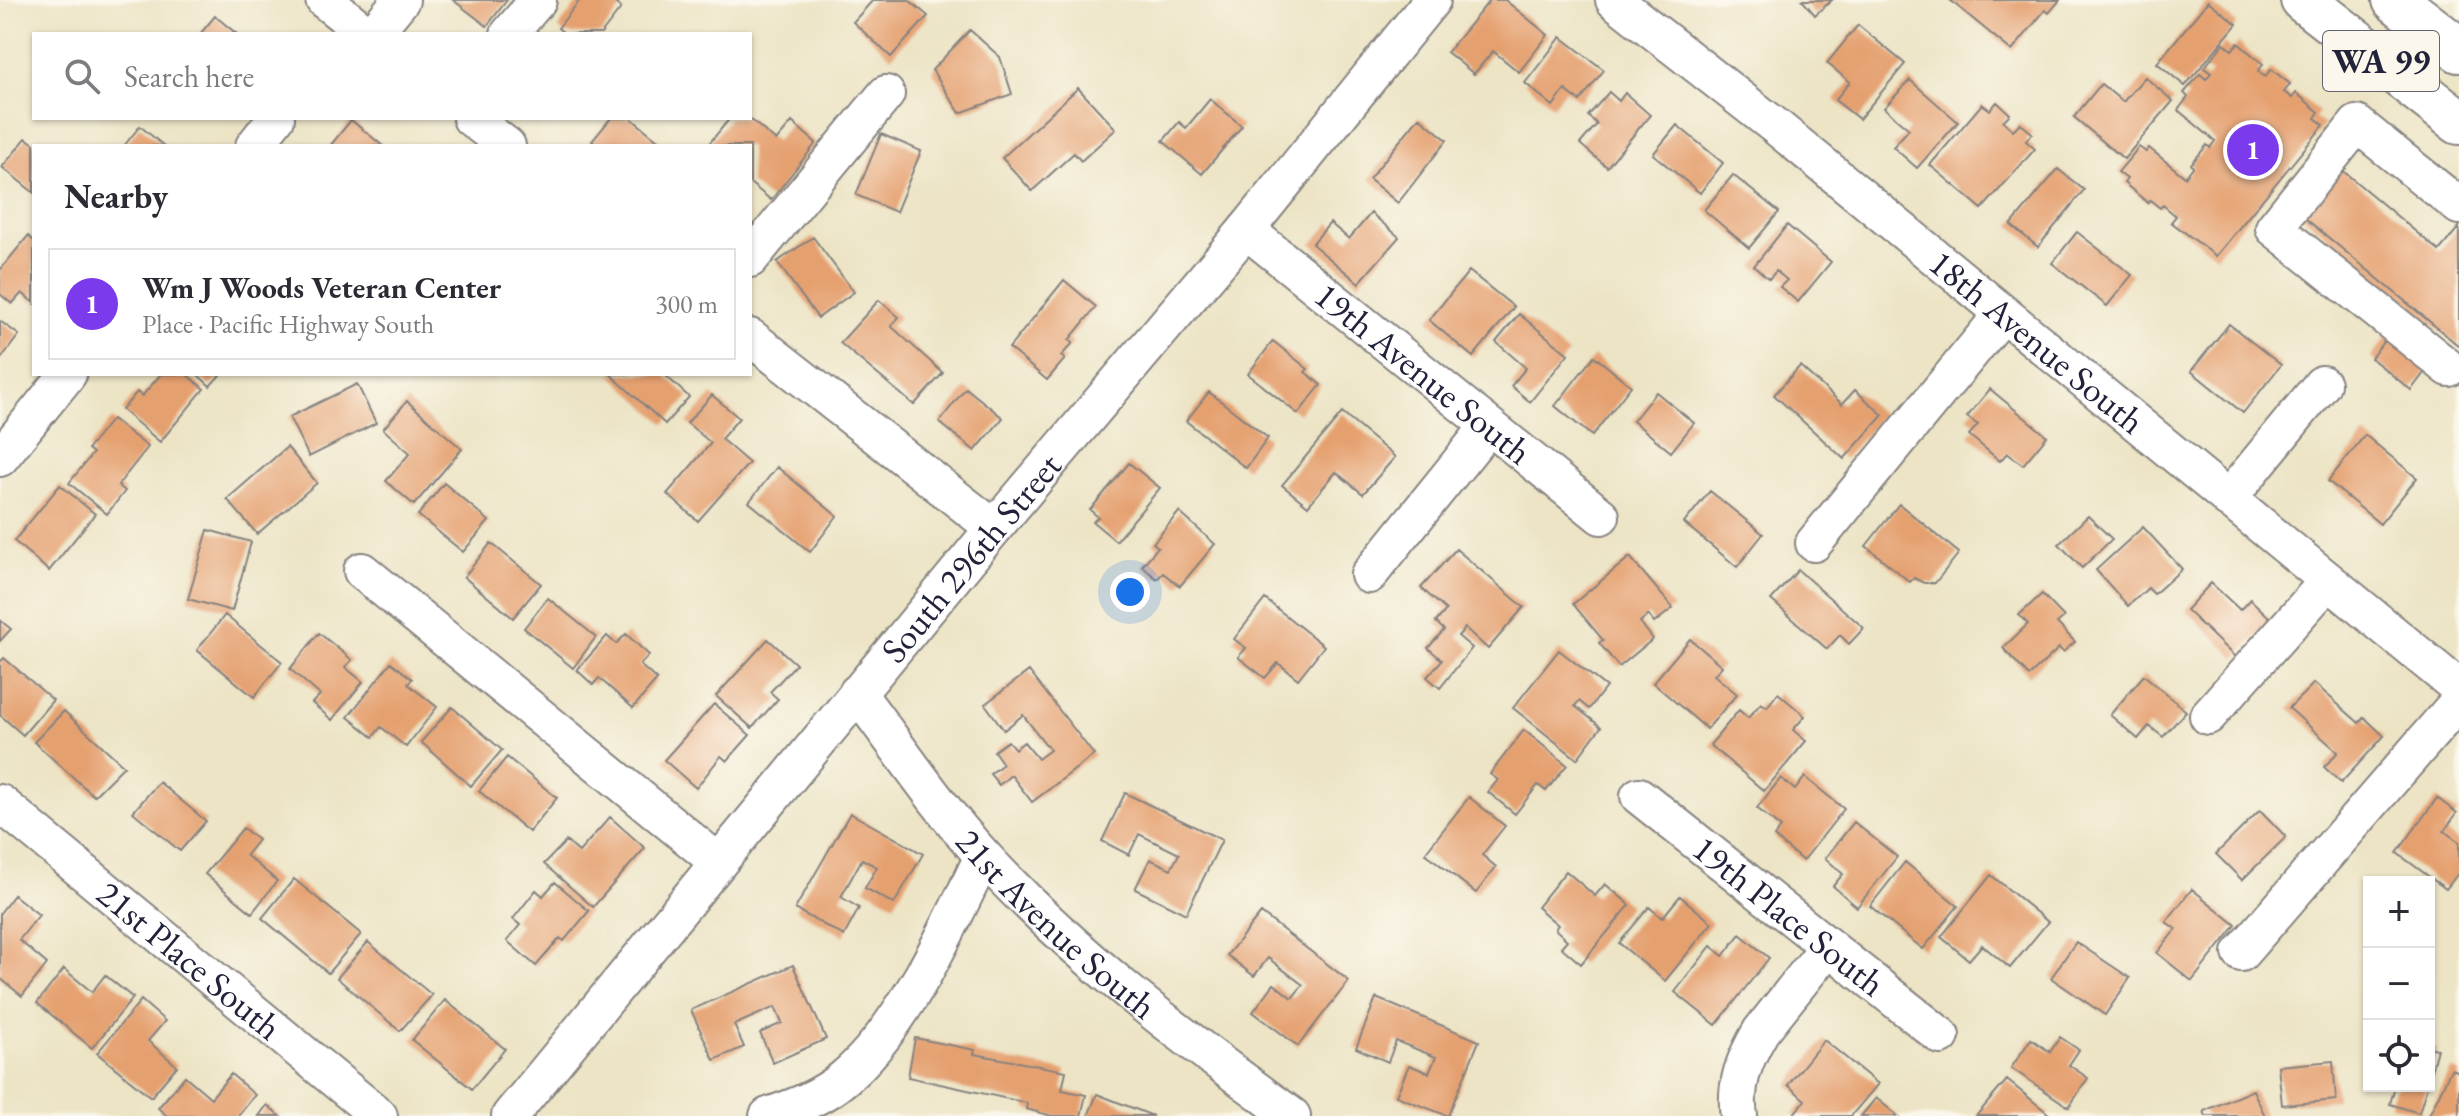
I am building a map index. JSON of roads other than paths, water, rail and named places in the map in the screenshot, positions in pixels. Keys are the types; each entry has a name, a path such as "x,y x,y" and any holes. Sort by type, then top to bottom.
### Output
{"main road":[{"name":"WA 99","path":"2303,0 2459,122"},
{"name":"WA 99","path":"2395,0 2459,50"},
{"path":"2398,75 2459,108"}],"street":[{"path":"324,0 359,31 401,0"},
{"path":"511,32 538,0"},
{"name":"South 296th Street","path":"510,1116 994,528 1246,230 1432,0"},
{"name":"18th Avenue South","path":"1614,0 1779,129 2328,581 2454,679"},
{"path":"752,257 886,94"},
{"path":"256,144 274,120"},
{"path":"474,120 504,144"},
{"path":"2449,368 2274,228 2357,124 2459,206"},
{"name":"19th Avenue South","path":"1246,230 1601,516"},
{"path":"1814,543 2002,315"},
{"path":"752,339 994,528"},
{"path":"0,458 66,376"},
{"path":"2228,499 2322,384"},
{"path":"1369,575 1489,426"},
{"path":"362,571 718,862"},
{"path":"2208,716 2328,581"},
{"path":"2241,953 2454,679"},
{"name":"21st Avenue South","path":"857,693 983,856 1107,974 1292,1116"},
{"name":"19th Place South","path":"1639,796 1941,1036"},
{"name":"21st Place South","path":"0,803 379,1116"},
{"path":"768,1116 828,1090 871,1051 927,966 983,856"},
{"path":"1739,1116 1740,1075 1752,1046 1828,947"}],"place":[{"name":"Wm J Woods Veteran Center","path":"2253,150"}]}
